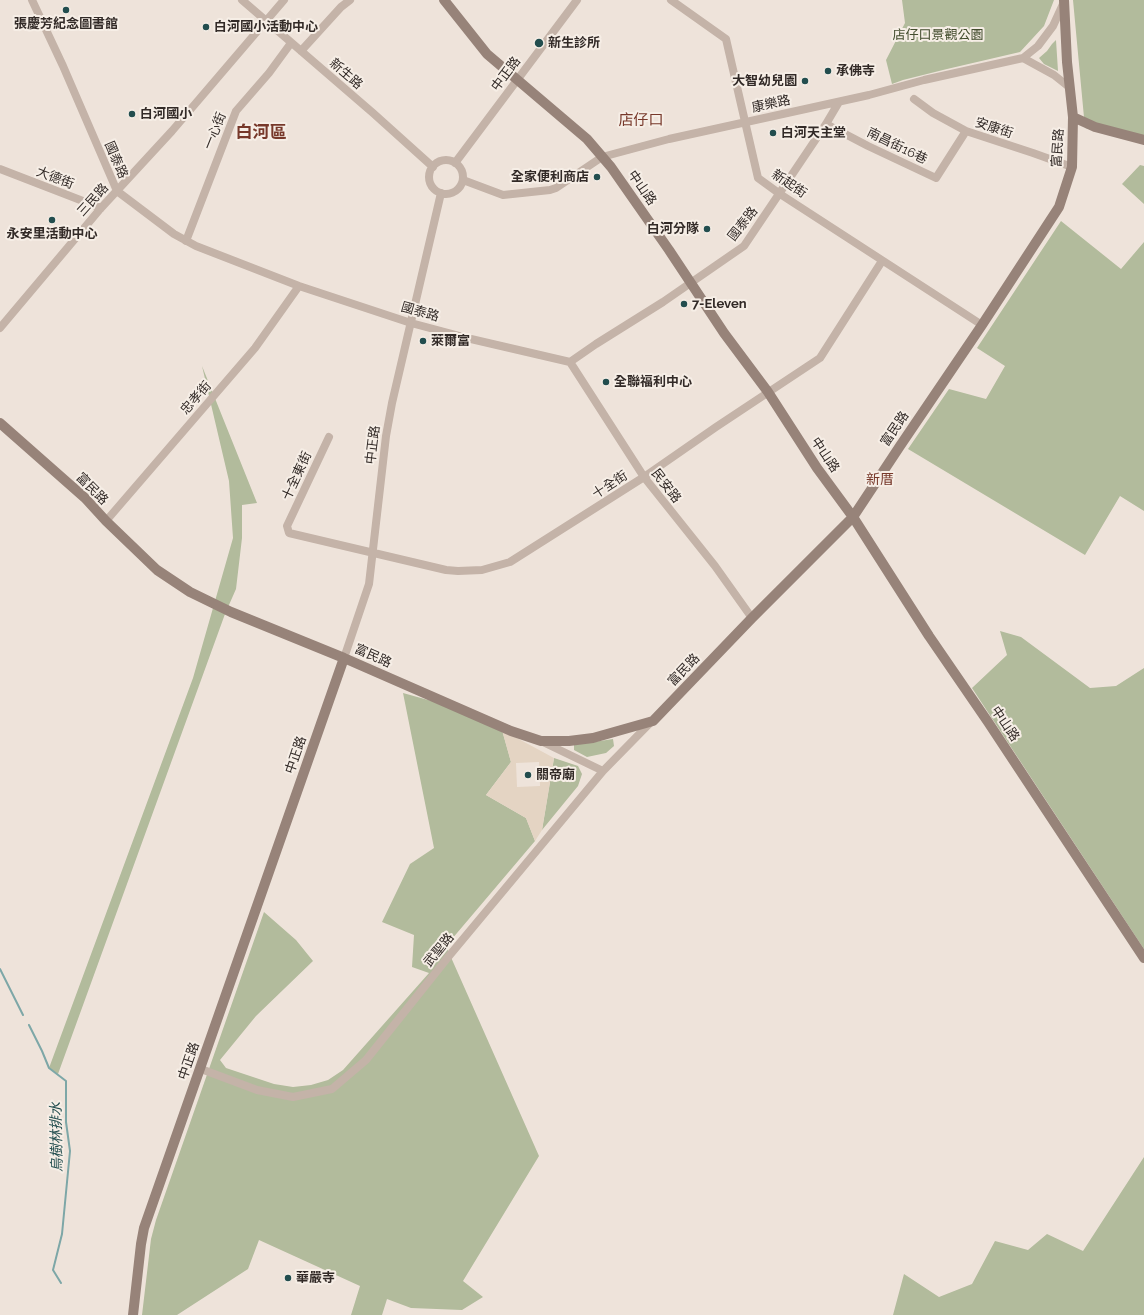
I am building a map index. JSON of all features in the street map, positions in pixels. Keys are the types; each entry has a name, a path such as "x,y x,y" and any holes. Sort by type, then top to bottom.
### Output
{"main road":[{"name":"中山路","path":"444,0 487,54 587,139 611,167 724,333 768,392 817,468 853,517 929,636 1144,958"},
{"name":"富民路","path":"0,422 85,498 156,570 190,592 231,612 344,658 511,731 540,740 569,741 593,738 653,720 853,517 1059,207 1072,168 1073,117 1067,62 1064,0"},
{"path":"1073,117 1095,127 1144,140"},
{"name":"中正路","path":"134,1315 144,1228 344,658"}],"street":[{"name":"國泰路","path":"32,0 63,66 117,191 174,234 186,241 299,286 411,323 471,339 570,362 643,315 744,246 780,194 839,102"},
{"name":"新生路","path":"242,0 433,166"},
{"name":"三民路","path":"0,328 101,208 172,131 284,0"},
{"path":"301,51 341,7 350,0"},
{"name":"中正路","path":"455,163 577,0"},
{"name":"新起街","path":"671,0 726,39 758,178 882,261 982,325"},
{"name":"康樂路","path":"463,180 503,195 550,190 556,188 602,157 669,139 839,102 924,80 1023,58 1038,46 1053,26 1064,0"},
{"name":"一心街","path":"186,241 236,111 269,73 291,43"},
{"path":"1023,58 1054,75 1069,87"},
{"name":"安康街","path":"914,99 966,131 1033,153 1072,168"},
{"name":"南昌街16巷","path":"826,124 868,146 936,178 966,131"},
{"path":"441,161 451,161 455,163 462,170 463,180 461,185 455,192 446,194 441,193 434,188 430,181 429,176 433,166 441,161"},
{"name":"大德街","path":"0,169 101,208"},
{"name":"中正路","path":"344,658 369,584 389,420 441,193"},
{"name":"十全街","path":"287,526 289,533 446,570 482,570 510,562 644,477 820,358 882,261"},
{"name":"忠孝街","path":"106,521 255,348 299,286"},
{"name":"民安路","path":"570,362 644,477 715,566 752,618"},
{"name":"十全東街","path":"287,526 328,437"},
{"name":"武聖路","path":"201,1069 257,1090 293,1097 332,1089 366,1060 603,771 653,720"},
{"path":"540,740 603,771"}],"green space":[{"name":"店仔口景觀公園","path":"902,0 1054,0 1044,26 1020,52 903,80 892,84 886,60 905,23"},
{"path":"1073,0 1144,0 1144,135 1140,141 1085,128"},
{"path":"1056,40 1058,71 1044,64 1039,58"},
{"path":"1140,165 1144,166 1144,204 1122,184"},
{"path":"1061,221 1121,269 1144,242 1144,511 1120,496 1085,555 908,449 949,389 986,399 1005,366 977,348"},
{"path":"202,366 257,503 242,505 242,538 236,589 225,614 58,1074 49,1068 193,678 233,538 229,481"},
{"path":"1000,631 1021,637 1090,688 1116,686 1144,668 1144,949 972,688 1007,655"},
{"path":"403,693 464,710 502,730 511,762 486,795 526,818 535,841 446,946 539,1156 463,1281 483,1297 462,1310 411,1308 387,1299 382,1315 351,1315 360,1286 259,1240 248,1269 177,1315 142,1315 151,1239 156,1220 264,912 296,940 313,961 256,1016 220,1060 226,1068 274,1084 293,1087 311,1085 328,1080 343,1070 429,973 412,967 414,935 382,922 410,864 434,848"},
{"path":"613,739 614,746 606,753 587,757 574,750 574,745"},
{"path":"554,758 578,766 582,774 578,786 542,830"},
{"path":"1144,1157 1144,1315 893,1315 904,1274 939,1297 972,1284 995,1241 1028,1250 1047,1234 1083,1251"}],"shaded area":[{"path":"502,730 554,758 542,830 535,841 526,818 486,795 511,762","holes":["539,762 540,786 517,787 516,763"]}],"waterway":[{"name":"烏樹林排水","path":"0,969 23,1015"},
{"name":"烏樹林排水","path":"29,1025 49,1068 66,1081 66,1122 70,1151 62,1234 53,1270 61,1283"}],"place":[{"name":"張慶芳紀念圖書館","path":"66,10"},
{"name":"白河國小活動中心","path":"206,27"},
{"name":"新生診所","path":"539,43"},
{"name":"承佛寺","path":"828,71"},
{"name":"大智幼兒園","path":"805,81"},
{"name":"白河國小","path":"132,114"},
{"name":"白河天主堂","path":"773,133"},
{"name":"全家便利商店","path":"597,177"},
{"name":"永安里活動中心","path":"52,220"},
{"name":"白河分隊","path":"707,229"},
{"name":"7-Eleven","path":"684,304"},
{"name":"萊爾富","path":"423,341"},
{"name":"全聯福利中心","path":"606,382"},
{"name":"關帝廟","path":"528,775"},
{"name":"華嚴寺","path":"288,1278"}],"district":[{"name":"店仔口","path":"641,120"},
{"name":"白河區","path":"261,133"},
{"name":"新厝","path":"880,480"}]}
